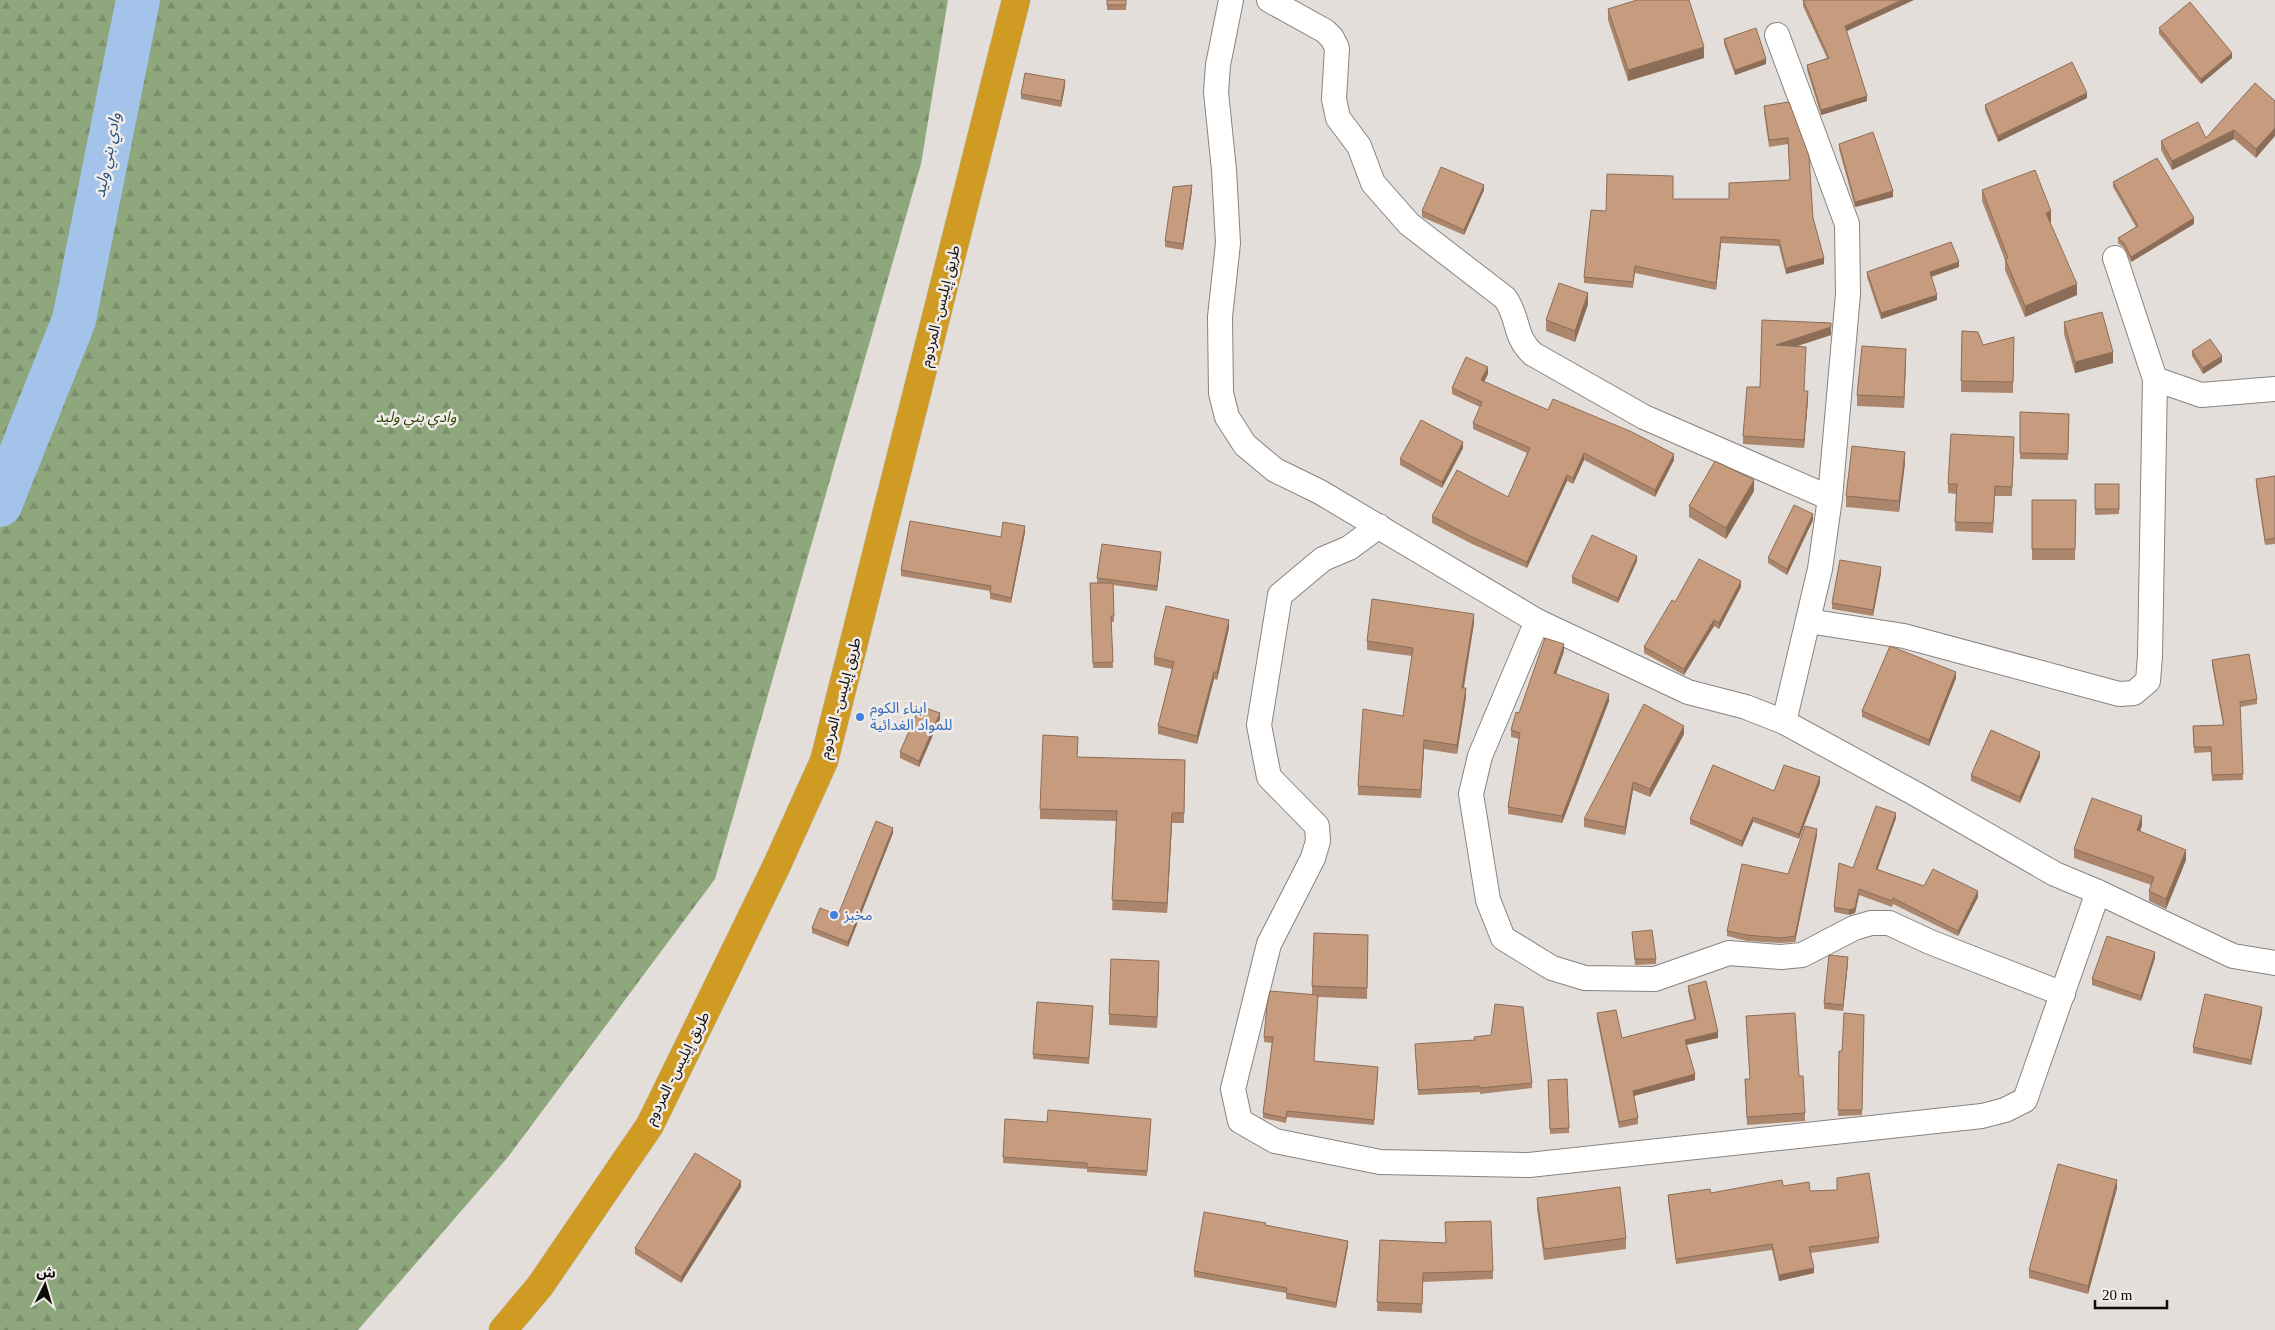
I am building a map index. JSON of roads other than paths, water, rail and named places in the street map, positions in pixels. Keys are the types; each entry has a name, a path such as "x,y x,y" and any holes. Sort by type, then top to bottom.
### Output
{"highway":[{"name":"طريق إيليس- المردوم","path":"503,1330 540,1286 650,1125 776,866 824,761 1016,0"}],"street":[{"path":"1232,0 1218,65 1216,92 1224,162 1228,243 1220,317 1221,393 1227,417 1245,445 1275,470 1320,492 1379,526 1537,621 1672,686 1746,707 1784,722 1914,793 2054,874 2098,892 2233,956 2275,963"},
{"path":"1269,0 1325,31 1332,38 1337,48 1334,98 1338,118 1359,146 1373,183 1410,224 1505,298 1514,315 1520,341 1532,354 1644,417 1830,498"},
{"path":"1778,35 1847,224 1848,294 1830,498 1820,569 1784,722"},
{"path":"1808,621 1904,636 2119,694 2134,693 2148,681 2155,379 2115,258"},
{"path":"2155,379 2201,395 2275,389"},
{"path":"1379,526 1349,548 1324,559 1280,595 1259,725 1269,776 1317,826 1318,841 1313,858 1269,944 1233,1089 1240,1121 1275,1141 1380,1162 1529,1165 1982,1116 2005,1110 2025,1100 2098,892"},
{"path":"1537,621 1480,756 1471,794 1488,900 1503,938 1552,968 1585,978 1655,979 1729,954 1781,957 1802,955 1854,928 1871,923 1889,923 1930,942 2063,994"}],"waterway":[{"name":"وادي بني وليد","path":"0,505 74,320 138,0"}],"place":[{"name":"ابناء الكوم للمواد الغدائية","path":"860,717"},
{"name":"مخبز","path":"834,915"}]}
